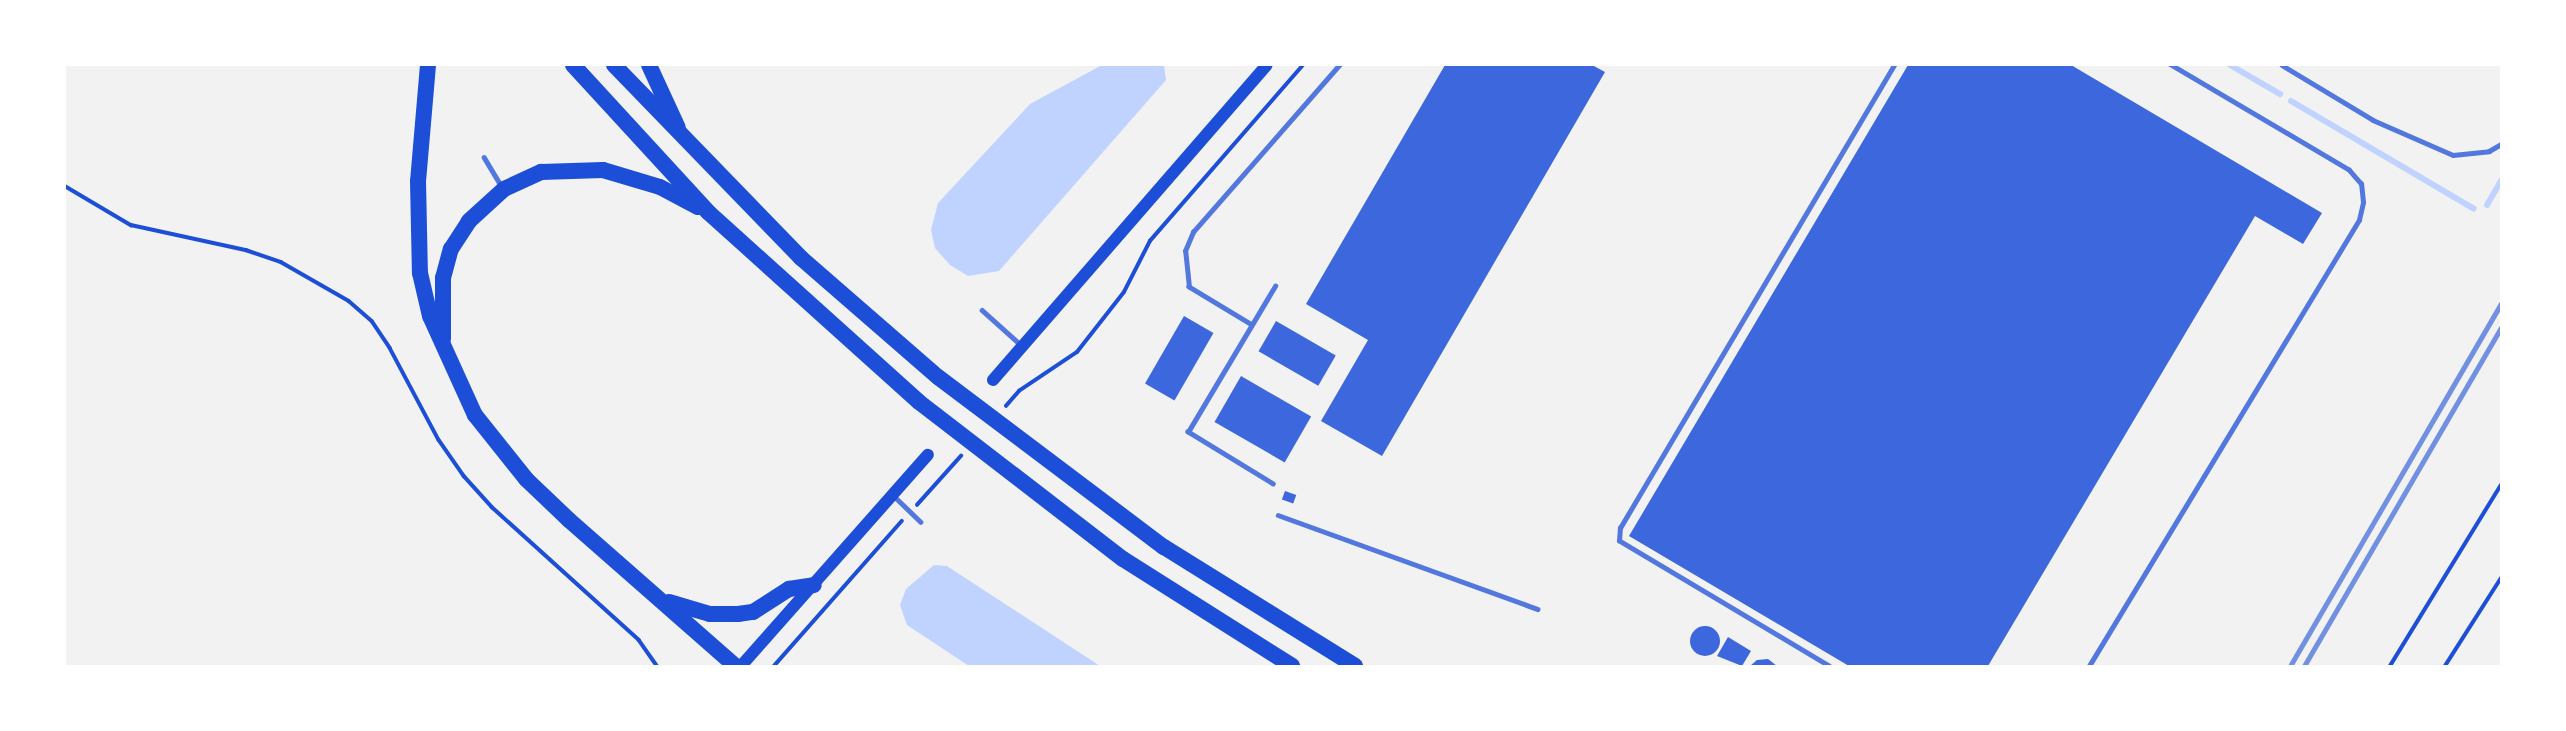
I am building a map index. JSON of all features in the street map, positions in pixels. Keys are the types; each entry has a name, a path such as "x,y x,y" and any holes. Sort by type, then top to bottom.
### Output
{"highway":[{"path":"428,65 418,181 420,273 430,316 475,415 526,479 735,666"},
{"path":"573,65 708,212 919,402 995,463 1133,565 1292,666"},
{"path":"614,65 683,140 801,257 938,377 1164,547 1355,666"},
{"path":"649,65 683,140"},
{"path":"444,348 443,278 451,249 469,221 504,189 541,172 603,170 660,187 708,212"},
{"path":"664,600 710,614 738,614 754,612 789,589 814,585"}],"main road":[{"path":"993,380 1266,65"},
{"path":"741,666 928,455"}],"lane":[{"path":"1252,325 1189,287 1185,251 1193,232 1339,65"},
{"path":"1829,666 1619,541 1620,528 1894,65"},
{"path":"2089,666 2359,220 2363,202 2361,184 2349,170 2171,65"},
{"path":"2282,65 2373,120 2453,155 2480,153 2501,144"},
{"path":"484,157 504,189"},
{"path":"1273,484 1188,432 1275,286"},
{"path":"982,310 1022,346"},
{"path":"892,496 922,522"},
{"path":"1278,515 1538,609"}],"path":[{"path":"1001,411 1019,391 1077,352 1124,292 1150,241 1303,65"},
{"path":"65,186 131,225 246,250 281,262 349,301 372,321 390,348 439,440 464,476 522,536 639,640 657,666"},
{"path":"774,666 965,451"},
{"path":"2390,666 2501,485"},
{"path":"2445,666 2501,578"}],"water":[{"path":"1102,65 1164,65 1166,80 999,271 968,276 950,265 935,248 931,230 938,203 1030,104"},
{"path":"934,565 947,566 1100,666 969,666 907,625 900,605 906,589"}],"building":[{"path":"1445,65 1592,65 1605,72 1382,456 1321,421 1368,340 1306,304"},
{"path":"1908,65 2071,65 2322,213 2303,244 2255,216 1988,666 1849,666 1629,536"},
{"path":"1184,316 1213,333 1174,401 1145,384"},
{"path":"1276,321 1336,356 1318,386 1258,351"},
{"path":"1241,376 1311,416 1285,462 1214,422"},
{"path":"1285,491 1296,495 1293,504 1282,499"},
{"path":"1705,626 1716,630 1720,641 1716,652 1705,656 1694,652 1690,641 1694,630"},
{"path":"1728,637 1751,651 1742,666 1717,656"},
{"path":"1768,659 1777,666 1750,666 1757,660"}],"waterway":[{"path":"2230,65 2280,94"},
{"path":"2291,101 2474,209"},
{"path":"2487,205 2501,181"}],"railway":[{"path":"2290,666 2501,304"},
{"path":"2304,666 2501,328"}]}
